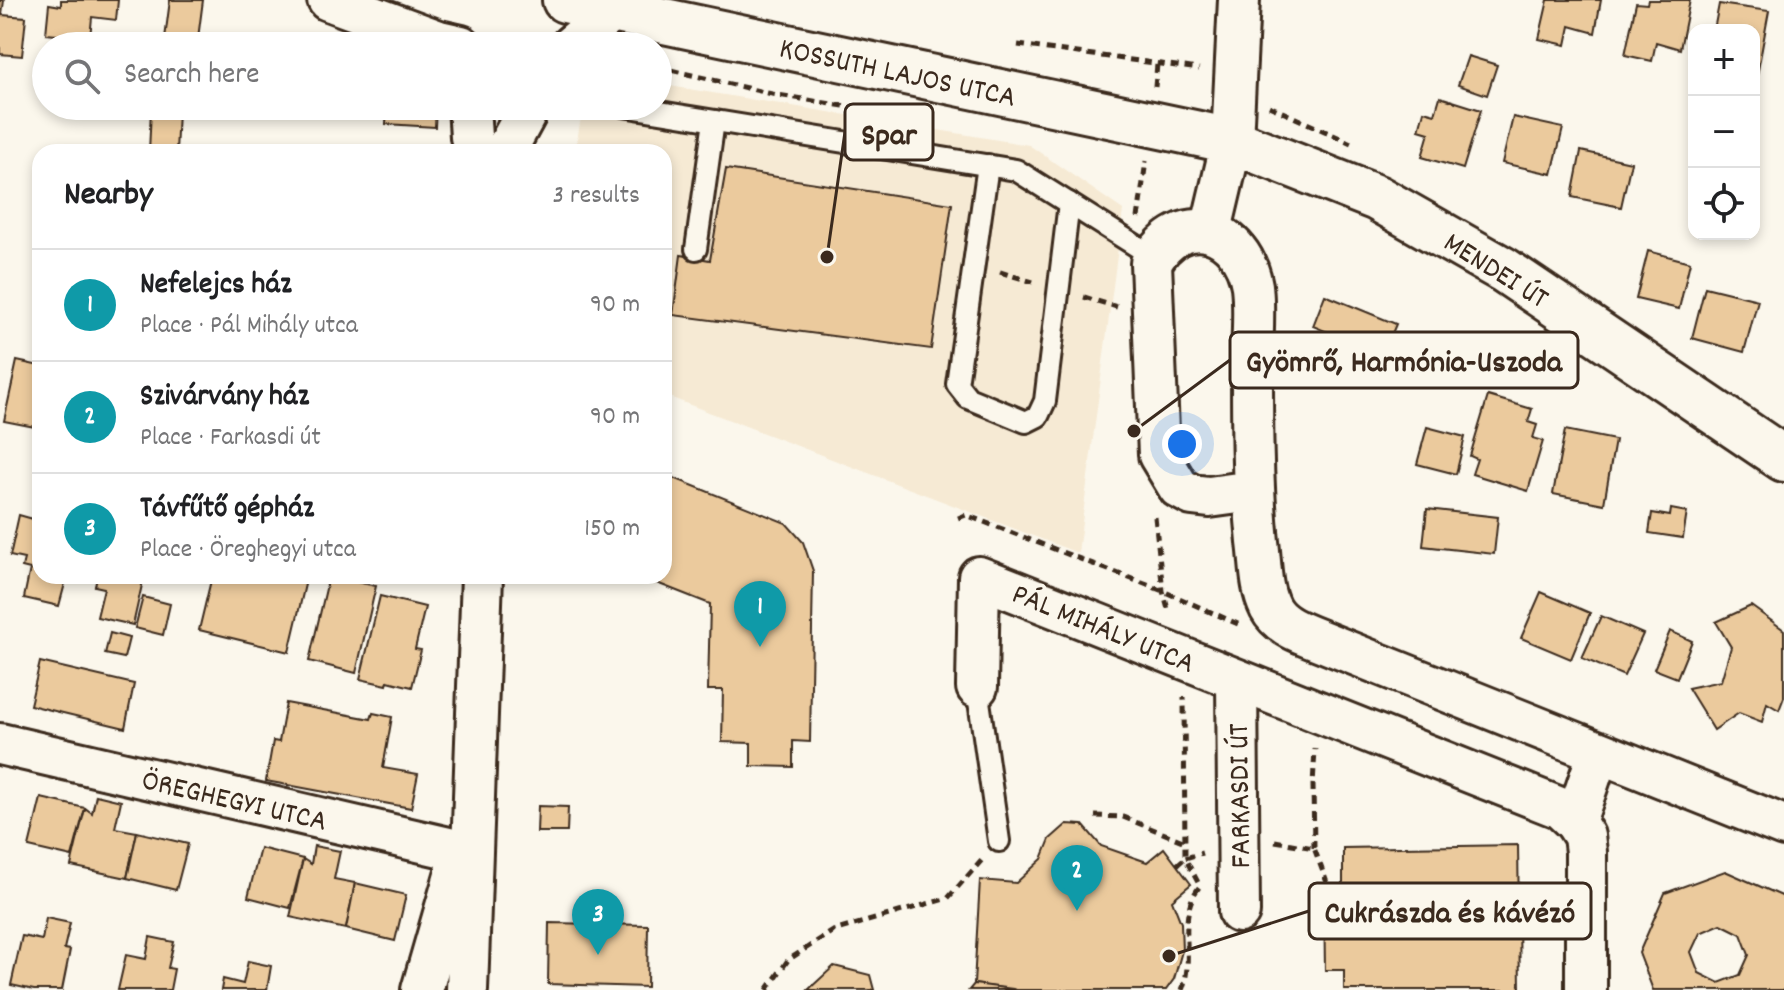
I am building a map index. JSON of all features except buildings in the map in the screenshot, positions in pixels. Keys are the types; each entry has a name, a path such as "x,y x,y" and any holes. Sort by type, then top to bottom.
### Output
{"main road":[{"name":"KOSSUTH LAJOS UTCA","path":"565,0 1232,141"},
{"name":"MENDEI ÚT","path":"1232,141 1377,198 1504,270 1784,459"}],"street":[{"path":"328,0 415,32"},
{"path":"1211,230 1232,141 1239,0"},
{"path":"588,32 614,10"},
{"path":"470,120 474,144"},
{"path":"509,144 522,120"},
{"path":"1253,491 1209,497 1192,495 1179,488 1159,455 1151,263 1146,239 1163,243 1177,233 1193,229 1211,230 1238,252 1252,287 1253,491 1263,589 1280,621 1294,630 1598,754 1784,826"},
{"name":"PÁL MIHÁLY UTCA","path":"977,687 979,577 1564,810 1575,822"},
{"path":"467,990 482,584"},
{"path":"1324,714 1351,653"},
{"name":"FARKASDI ÚT","path":"1237,680 1239,912"},
{"name":"ÖREGHEGYI UTCA","path":"0,744 470,853"},
{"path":"1586,990 1586,852 1584,836 1575,822 1598,754"},
{"path":"422,990 458,865 470,853"}],"lane":[{"path":"672,114 1016,170 1069,203 1146,239"},
{"path":"696,249 714,121"},
{"path":"988,165 957,384 968,398 1026,422 1038,416 1045,401 1069,203"},
{"path":"977,687 999,841"}],"path":[{"path":"1018,45 1203,70"},
{"path":"1146,239 1147,152"},
{"path":"958,518 966,515 1163,591"},
{"path":"1183,990 1190,968 1187,915 1193,894 1200,886 1185,858 1184,659"},
{"path":"1314,848 1313,785 1324,714"},
{"path":"1095,816 1123,817 1185,842"},
{"path":"767,990 788,960 833,931 948,898 999,841"},
{"path":"1177,865 1185,858"}],"shaded area":[{"path":"672,86 1029,145 1123,210 1078,553 672,398 672,144 576,144 581,120 672,120"}],"place":[{"name":"Spar","path":"827,257"},
{"name":"Gyömrő, Harmónia-Uszoda","path":"1134,431"},
{"name":"Nefelejcs ház","path":"760,647"},
{"name":"Szivárvány ház","path":"1077,911"},
{"name":"Távfűtő gépház","path":"598,955"},
{"name":"Cukrászda és kávézó","path":"1169,956"}]}
